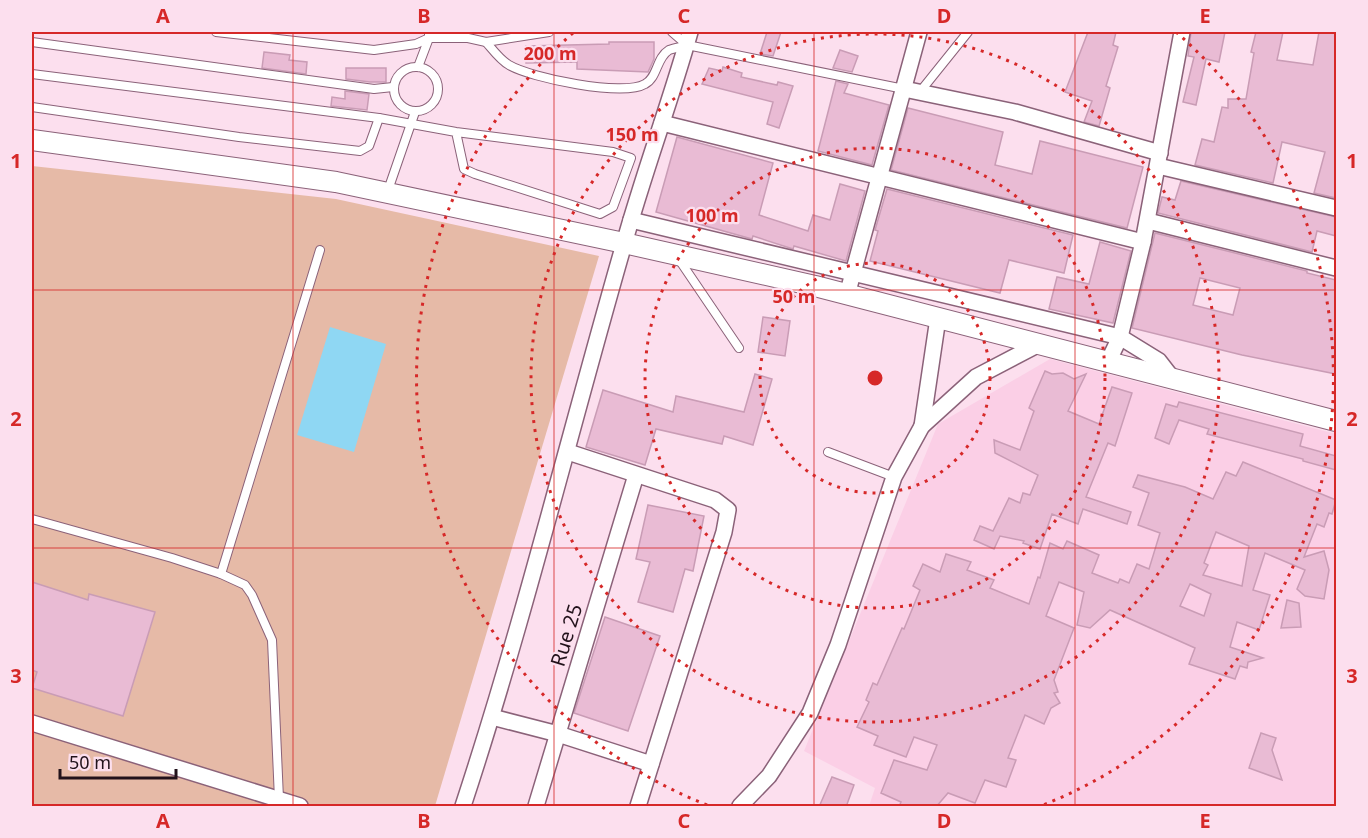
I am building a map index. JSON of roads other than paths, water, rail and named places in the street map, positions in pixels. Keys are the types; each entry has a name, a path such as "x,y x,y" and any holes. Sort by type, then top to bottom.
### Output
{"street":[{"path":"847,295 919,32"},
{"path":"1108,362 1120,337 1148,221 1182,32"},
{"path":"463,807 492,717 568,452 624,243 688,38"},
{"path":"904,89 1015,112 1159,160 1336,208"},
{"path":"662,123 1143,242"},
{"path":"32,140 336,182 624,243 847,295 1336,421"},
{"path":"631,220 1120,337 1159,361 1173,379"},
{"path":"1148,221 1336,268"},
{"path":"922,426 938,318"},
{"path":"740,807 769,776 810,713 838,645 894,477 922,426 976,377 1040,344"},
{"path":"568,452 715,500 728,510 724,532 638,807"},
{"name":"Rue 25","path":"536,807 636,475"},
{"path":"492,717 558,734 651,764"},
{"path":"32,723 300,807"}],"lane":[{"path":"216,32 374,50 416,44 429,35 486,42 549,32"},
{"path":"672,32 688,38 904,89"},
{"path":"919,93 968,32"},
{"path":"418,67 429,35"},
{"path":"486,42 507,64 519,70 563,83 613,88 643,86 652,79 660,60 668,51 688,38"},
{"path":"32,42 374,89 393,87"},
{"path":"410,67 418,67 432,73 439,91 434,103 428,108 415,112 403,108 397,102 393,87 401,72 410,67"},
{"path":"32,74 379,118 456,132 613,152 649,164"},
{"path":"32,107 239,137 360,151 369,146 379,118"},
{"path":"387,193 415,112"},
{"path":"456,132 465,169 470,172 600,214 613,207 631,158"},
{"path":"221,574 320,250"},
{"path":"676,255 739,348"},
{"path":"828,452 894,477"},
{"path":"32,519 172,558 221,574 245,585 252,595 272,640 279,799"}],"water":[{"path":"330,327 386,344 354,452 297,435"}]}
